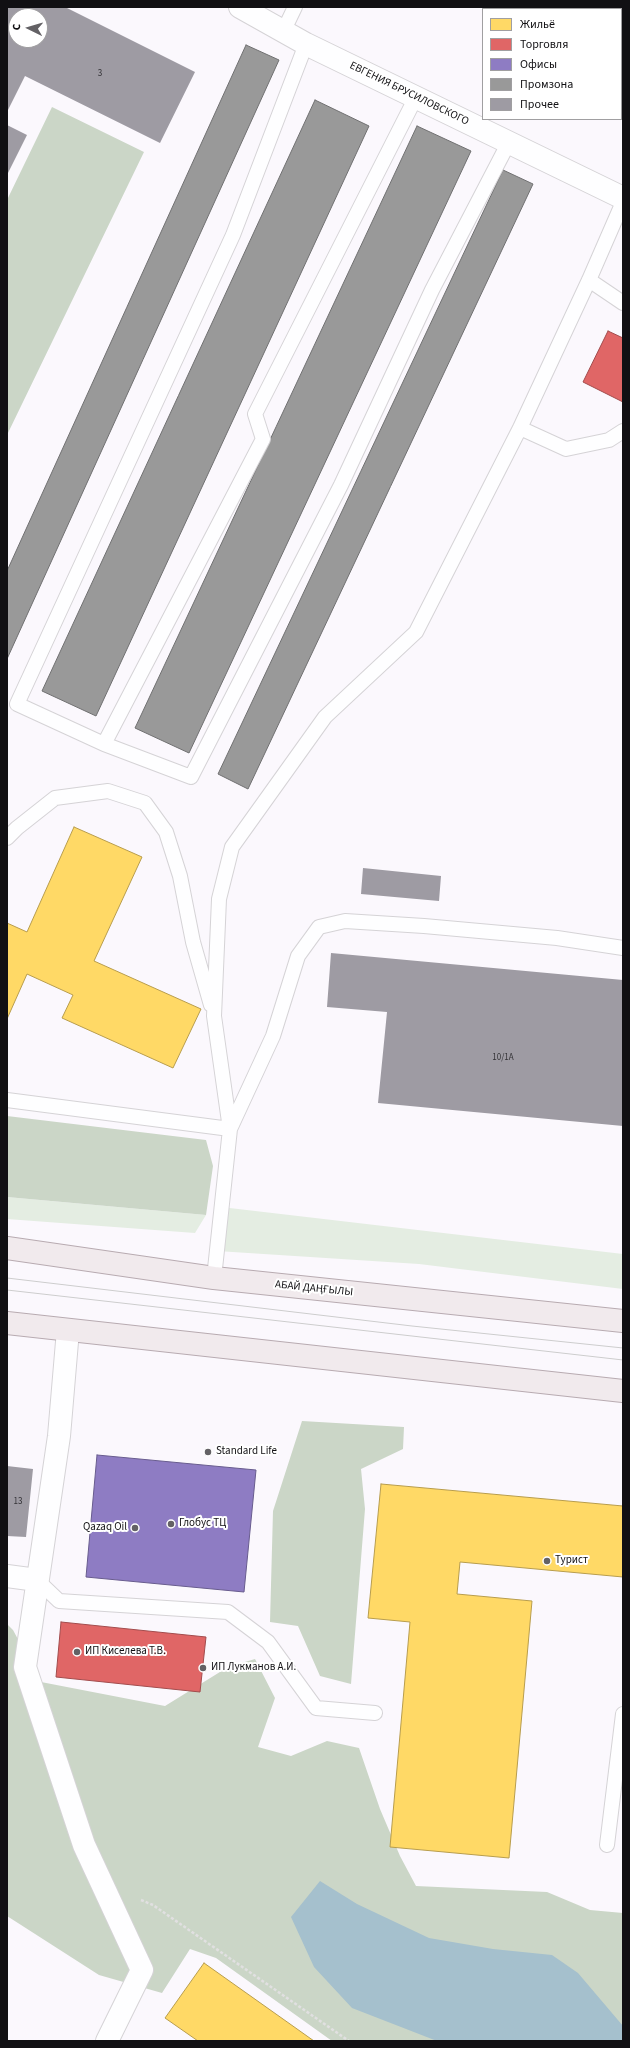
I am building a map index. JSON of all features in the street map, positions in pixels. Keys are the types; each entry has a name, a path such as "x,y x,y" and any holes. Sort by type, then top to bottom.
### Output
{"main road":[{"name":"АБАЙ ДАҢҒЫЛЫ","path":"7,1248 214,1278 623,1321"},
{"path":"7,1323 623,1391"}],"street":[{"name":"ЕВГЕНИЯ БРУСИЛОВСКОГО","path":"240,7 306,44 623,198"},
{"path":"68,1330 59,1436 25,1667 84,1844 142,1970 113,2039"},
{"path":"7,1576 37,1580"}],"lane":[{"path":"283,32 295,7"},
{"path":"306,44 233,235 17,704 104,744 191,777 341,485 432,290 509,142"},
{"path":"104,744 263,438 255,414 416,97"},
{"path":"214,1016 219,899 232,847 325,716 416,632 520,428 589,280 623,202"},
{"path":"589,280 623,303"},
{"path":"520,428 566,449 609,440 623,431"},
{"path":"7,838 17,828 55,798 108,791 145,803 166,832 180,876 192,942 214,1016 230,1129 214,1278"},
{"path":"230,1129 273,1036 298,956 319,927 345,921 424,926 557,938 623,948"},
{"path":"7,1100 230,1129"},
{"path":"37,1580 59,1601 228,1612 268,1642 316,1708 375,1713"},
{"path":"607,1845 623,1714"}],"path":[{"path":"103,1886 153,1905 349,2041"}],"shaded area":[{"path":"7,1197 206,1215 195,1233 7,1219"},
{"path":"221,1207 623,1254 623,1289 419,1264 217,1251"}],"green space":[{"path":"52,107 144,152 7,435 7,200"},
{"path":"7,1116 206,1140 213,1166 206,1215 7,1197"},
{"path":"302,1421 404,1427 403,1449 361,1469 365,1509 351,1684 320,1676 298,1626 270,1622 273,1511"},
{"path":"7,1624 13,1630 41,1682 165,1706 228,1667 255,1659 275,1698 258,1747 291,1756 327,1741 359,1748 380,1809 400,1856 416,1886 547,1892 590,1910 623,1913 623,2041 332,2041 216,1958 190,1949 162,1993 99,1975 7,1916"}],"water":[{"path":"320,1881 357,1904 429,1938 493,1949 552,1955 578,1973 623,2026 623,2041 437,2041 352,2008 314,1967 291,1917"}],"building: Жильё":[{"path":"74,827 142,857 94,961 201,1009 173,1068 62,1018 73,995 27,974 7,1019 7,923 27,932"},
{"path":"381,1484 623,1506 623,1577 460,1562 457,1594 532,1601 509,1858 390,1847 410,1622 368,1618"},
{"path":"204,1963 314,2041 198,2041 165,2018"}],"building: Торговля":[{"path":"608,331 623,338 623,402 583,382"},
{"path":"61,1622 206,1637 200,1692 56,1677"}],"building: Офисы":[{"name":"Глобус ТЦ","path":"97,1455 256,1470 244,1592 86,1577"}],"building: Промзона":[{"path":"246,45 279,60 7,659 7,571"},
{"path":"315,100 369,126 96,716 42,691"},
{"path":"417,126 471,151 189,753 135,728"},
{"path":"503,170 533,184 248,789 218,774"}],"building: Прочее":[{"path":"7,7 65,7 195,72 160,143 25,76 7,112"},
{"path":"7,125 27,135 7,175"},
{"path":"363,868 441,876 439,901 361,894"},
{"path":"331,953 623,980 623,1126 378,1103 387,1012 327,1007"},
{"path":"7,1466 33,1469 26,1537 7,1536"}],"tram line":[{"path":"7,1278 412,1326 623,1348"},
{"path":"7,1290 623,1360"}],"place":[{"name":"Standard Life","path":"208,1452"},
{"name":"Глобус ТЦ","path":"171,1524"},
{"name":"Qazaq Oil","path":"135,1528"},
{"name":"Турист","path":"547,1561"},
{"name":"ИП Киселева Т.В.","path":"77,1652"},
{"name":"ИП Лукманов А.И.","path":"203,1668"}]}
